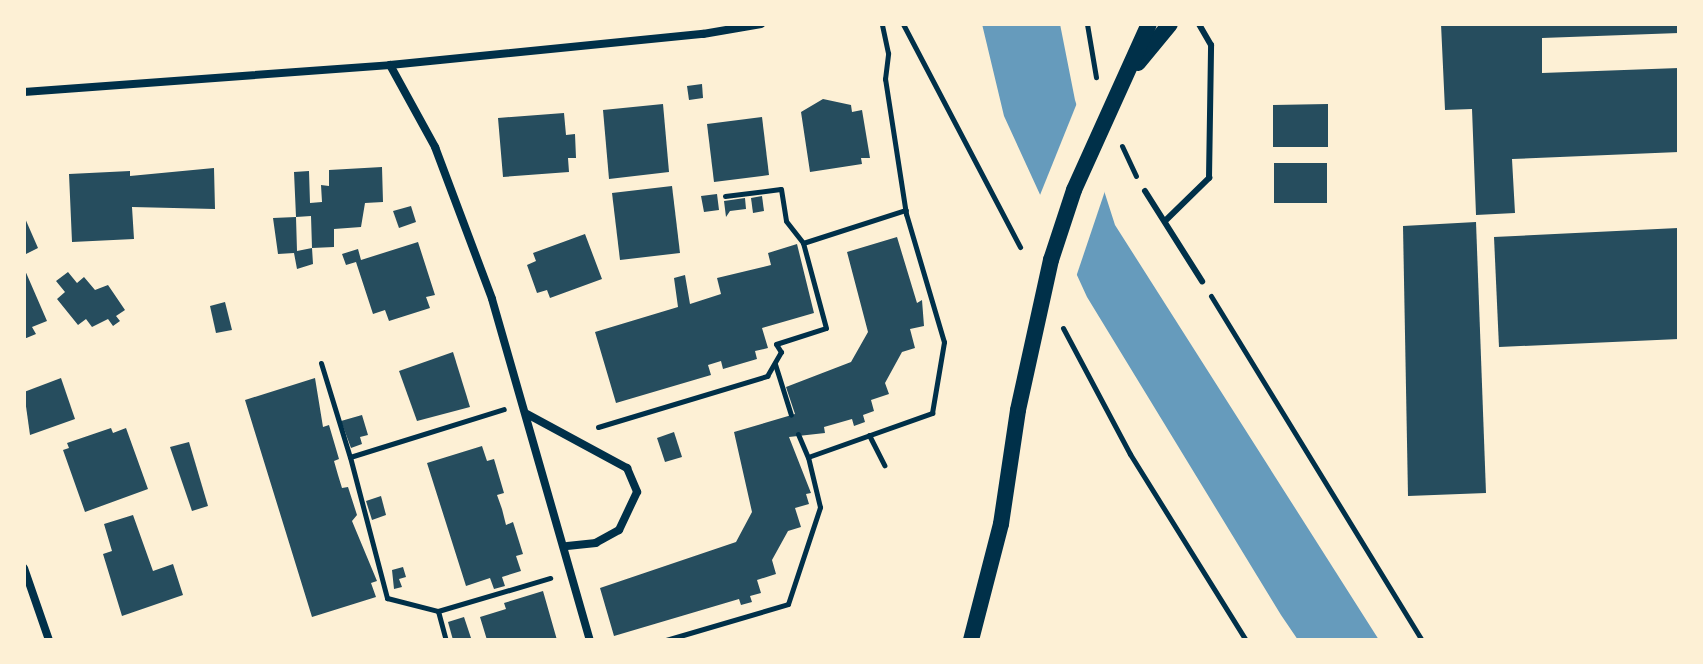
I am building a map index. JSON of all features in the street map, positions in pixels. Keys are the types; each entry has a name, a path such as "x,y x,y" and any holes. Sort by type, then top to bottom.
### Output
{"main road":[{"path":"971,640 1001,524 1035,322 1074,190 1149,24"},
{"path":"1129,74 1170,24"}],"street":[{"path":"24,92 390,65 691,36 761,24"},
{"path":"390,65 435,147 492,299 567,546 590,640"},
{"path":"527,414 627,468 637,492 619,530 596,543 567,546"},
{"path":"24,568 49,640"}],"lane":[{"path":"1165,221 1209,178 1211,45 1199,24"},
{"path":"1145,191 1202,281"}],"path":[{"path":"808,457 932,413 944,342 906,210 885,79 888,53 882,24"},
{"path":"903,24 1020,247"},
{"path":"568,435 767,376 781,352 776,344 826,328 803,243 786,221 781,189 725,196"},
{"path":"803,243 906,210"},
{"path":"1202,281 1422,640"},
{"path":"1063,327 1130,454 1245,639"},
{"path":"321,363 350,457 387,598 438,611 573,571"},
{"path":"775,364 791,415"},
{"path":"350,457 524,403"},
{"path":"666,640 788,604 820,507 808,457 798,434"},
{"path":"869,435 884,465"},
{"path":"438,611 446,640"}],"water":[{"path":"982,24 1060,24 1075,100 1115,225 1379,640 1298,640 1281,615 1087,297 1004,116"}],"pier":[{"path":"1079,98 1107,185 1075,280 1038,200"}],"building":[{"path":"1441,24 1679,24 1679,33 1542,38 1542,73 1679,68 1679,152 1512,159 1515,213 1476,215 1472,109 1445,110"},
{"path":"702,84 703,98 689,100 687,86"},
{"path":"823,99 851,105 852,112 862,110 870,158 861,158 862,164 810,172 801,112"},
{"path":"663,104 669,172 609,179 603,110"},
{"path":"1328,104 1328,147 1273,147 1273,105"},
{"path":"564,113 566,135 575,134 576,158 568,158 569,172 503,177 498,118"},
{"path":"762,117 769,175 714,182 707,124"},
{"path":"1274,163 1327,163 1327,203 1274,203"},
{"path":"382,167 383,202 365,203 361,227 334,229 334,247 312,248 311,216 296,217 294,172 309,171 310,203 322,202 321,185 329,186 329,170"},
{"path":"214,168 215,209 132,207 134,239 72,242 69,174 130,171 130,176"},
{"path":"672,186 680,253 620,260 612,193"},
{"path":"717,194 719,210 704,212 701,196"},
{"path":"762,196 764,211 753,213 751,198"},
{"path":"745,198 746,209 730,211 726,217 724,201"},
{"path":"411,206 416,222 399,228 393,211"},
{"path":"24,216 38,248 24,255"},
{"path":"296,217 297,251 312,248 313,264 297,269 294,253 278,254 273,218"},
{"path":"1476,222 1486,493 1408,496 1403,226"},
{"path":"1678,228 1679,339 1499,347 1494,237"},
{"path":"585,234 602,279 550,298 547,290 537,293 527,265 536,261 533,253"},
{"path":"897,237 917,303 922,300 924,326 910,329 915,348 902,352 885,383 889,394 871,400 874,411 863,415 865,422 854,426 852,419 824,427 825,433 789,437 811,493 806,494 809,504 795,508 801,527 788,531 772,560 776,574 757,580 761,593 750,596 752,602 741,605 739,599 614,636 600,588 736,542 752,512 734,432 795,414 786,387 851,362 868,332 847,252"},
{"path":"418,242 435,295 426,297 430,308 389,321 385,310 373,314 356,262 346,265 342,254 358,249 361,260"},
{"path":"797,244 814,313 762,328 768,348 755,351 757,359 723,369 721,361 708,365 711,375 616,403 595,332 678,307 674,278 685,275 690,304 721,294 717,278 771,265 768,253"},
{"path":"24,268 47,321 32,327 36,334 24,339"},
{"path":"68,272 77,283 84,277 95,290 108,285 125,310 116,316 120,321 113,326 108,319 92,327 86,319 78,325 57,299 65,292 56,281"},
{"path":"225,302 232,330 216,333 210,306"},
{"path":"453,352 470,407 417,421 399,371"},
{"path":"61,378 75,419 30,435 24,392"},
{"path":"315,378 323,427 329,425 339,459 334,461 342,488 348,487 357,515 352,521 377,581 371,583 376,597 312,617 245,400"},
{"path":"362,415 368,435 360,437 362,444 351,448 341,421"},
{"path":"111,428 113,433 126,428 148,489 85,512 63,450 69,448 67,443"},
{"path":"674,432 682,457 665,462 657,438"},
{"path":"189,442 208,506 192,511 170,447"},
{"path":"482,446 487,461 494,459 504,493 497,495 506,525 513,522 523,554 516,556 521,571 502,577 505,586 494,589 490,578 466,586 427,463"},
{"path":"381,496 386,515 372,520 366,501"},
{"path":"133,515 153,571 173,564 183,595 122,616 103,554 112,551 104,524"},
{"path":"403,567 406,577 399,579 402,587 394,589 392,570"},
{"path":"543,591 557,640 487,640 480,617 506,609 504,603"},
{"path":"464,617 471,638 453,640 448,622"}]}
